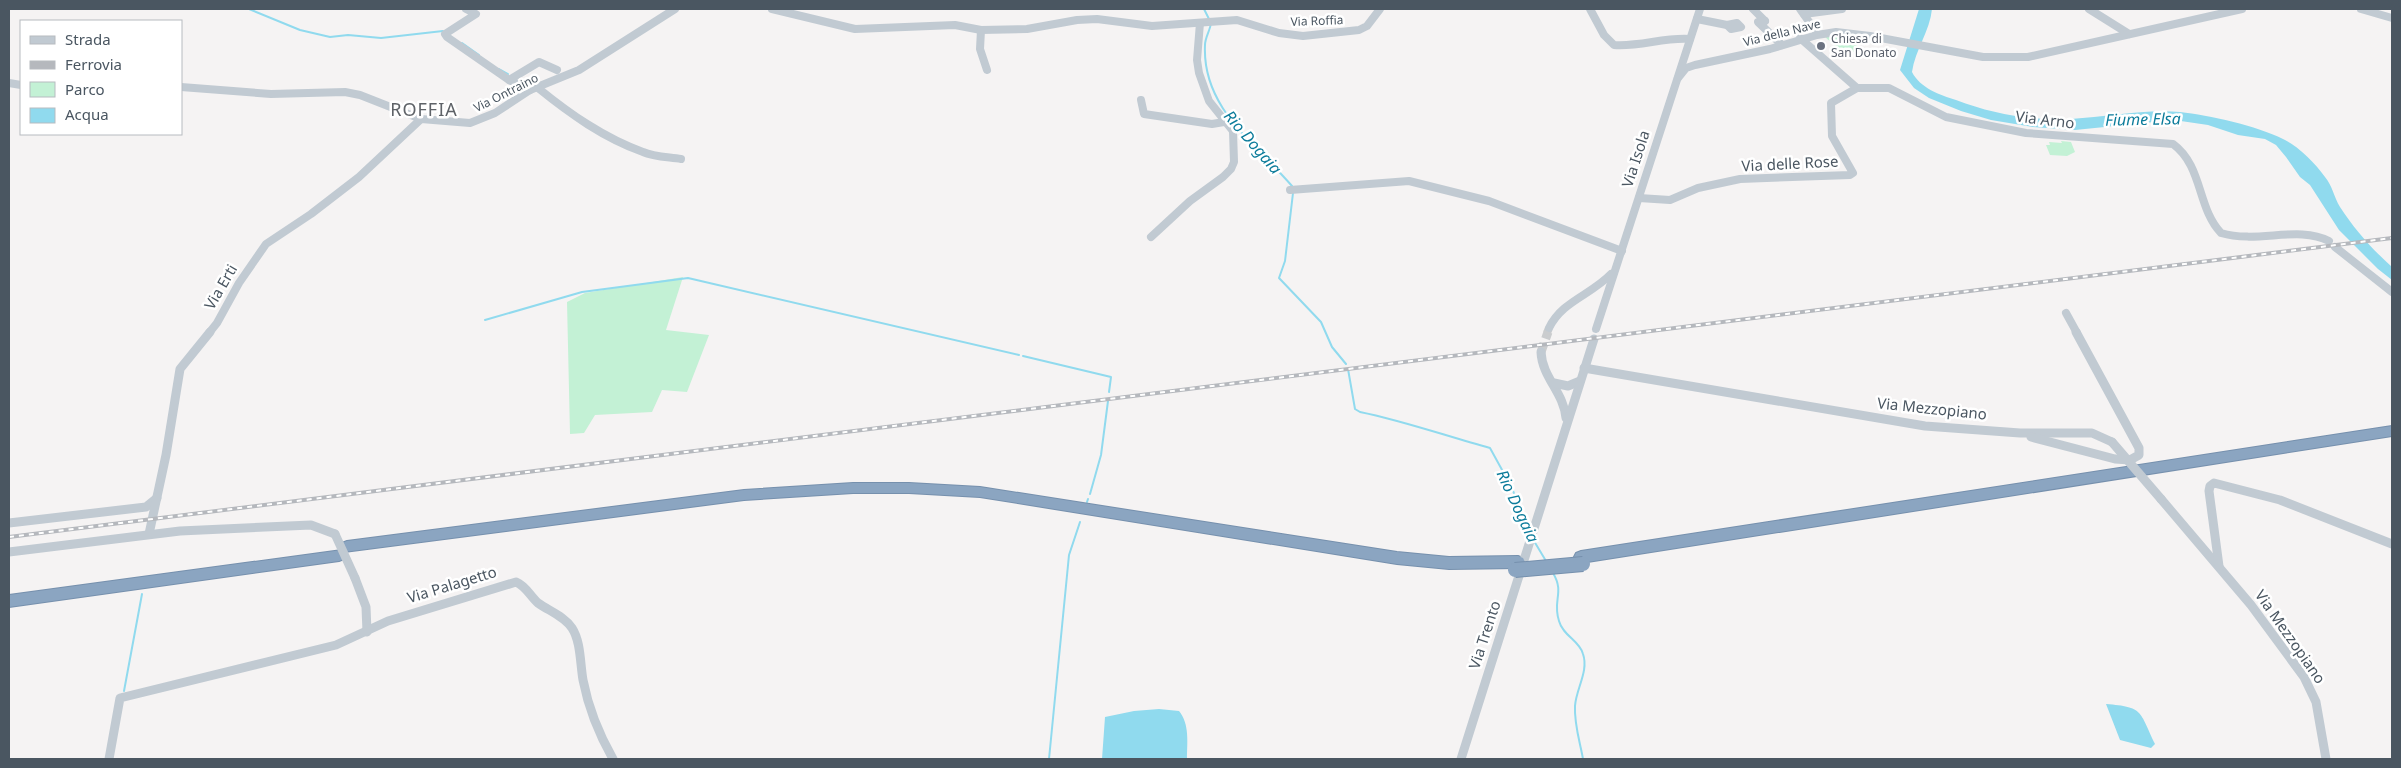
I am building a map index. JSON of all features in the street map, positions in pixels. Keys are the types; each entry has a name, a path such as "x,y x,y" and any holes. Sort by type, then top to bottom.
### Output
{"highway":[{"path":"1582,560 2392,431"},
{"path":"9,594 745,502 835,496 903,495 1038,506 1323,556 1392,565 1469,571 1582,560 2392,437"},
{"path":"9,601 343,551"}],"street":[{"path":"466,9 476,14 473,18 451,28 445,34 450,40 466,49 509,80 530,90"},
{"name":"Via Ontraino","path":"182,88 271,94 345,92 360,95 422,119 463,123 478,121 510,104 530,90 580,70 676,9"},
{"name":"Via Roffia","path":"772,9 855,29 955,25 981,30 1027,29 1077,20 1097,19 1152,26 1245,20 1286,35 1313,35 1363,28 1380,9"},
{"path":"1590,9 1604,35 1614,45 1626,46 1676,38 1690,39"},
{"name":"Via Isola","path":"1596,329 1602,296 1622,251 1700,9"},
{"path":"1753,9 1765,20 1758,22 1782,44"},
{"path":"1802,12 1842,9"},
{"path":"2089,9 2129,34"},
{"name":"Via della Nave","path":"1678,78 1683,71 1693,65 1782,44 1817,33 1847,33 1987,58 2011,59 2028,58 2242,9"},
{"path":"2361,9 2392,18"},
{"path":"1802,12 1817,33"},
{"path":"1697,19 1727,25"},
{"path":"1151,237 1190,201 1231,169 1235,157 1233,131 1224,122 1205,94 1199,73 1197,60 1204,23"},
{"path":"981,30 980,49 987,70"},
{"path":"1800,38 1857,88"},
{"path":"1684,58 1693,65"},
{"path":"509,80 539,62 557,70"},
{"path":"538,88 572,116 591,127 644,153 681,159"},
{"name":"Via delle Rose","path":"1639,198 1670,200 1698,188 1740,179 1850,175 1853,173 1852,168 1832,136 1831,103 1857,88"},
{"name":"Via Arno","path":"1857,88 1889,88 1946,117 2026,133 2173,144 2184,151 2205,198 2213,225 2220,232 2256,240 2311,234 2323,236 2392,292"},
{"path":"1141,100 1142,112 1146,115 1216,124 1224,122"},
{"name":"Via Erti","path":"149,534 180,369 217,323 239,282 266,244 311,214 359,177 422,119"},
{"path":"1290,190 1409,181 1489,201 1622,251"},
{"path":"1548,328 1556,311 1580,296 1602,296"},
{"path":"2004,432 2047,440 2115,459 2130,460 2139,455 2139,448 2066,313"},
{"path":"1560,393 1569,396 1575,387 1594,339"},
{"path":"1541,352 1542,365 1560,393 1565,405 1565,427"},
{"name":"Via Mezzopiano","path":"1584,368 1925,426 2004,432 2092,433 2112,442 2266,623 2310,688 2320,719 2326,759"},
{"path":"1550,380 1559,386 1575,387"},
{"path":"1565,427 1575,387"},
{"name":"Via Trento","path":"1461,759 1536,525 1565,427"},
{"path":"2219,569 2209,491 2210,486 2214,483 2280,500 2392,544"},
{"path":"9,523 146,507 157,498"},
{"path":"9,552 149,534 312,525 335,534 366,607 367,632"},
{"name":"Via Palagetto","path":"120,698 336,645 388,621 516,582 523,585 537,602 566,621 572,628 577,639 583,682 604,743 613,759"},
{"path":"109,759 120,698"}],"green space":[{"path":"1824,36 1846,36 1861,49 1845,55"},
{"path":"2061,141 2071,142 2075,152 2067,156 2050,155 2046,145 2050,145 2049,142 2062,143"},
{"path":"683,277 666,330 709,335 687,392 662,390 652,412 595,415 584,433 570,434 567,302 585,293"}],"water":[{"name":"Fiume Elsa","path":"1919,9 1932,9 1912,72 1925,87 1944,96 1998,113 2041,119 2071,119 2139,112 2166,111 2192,113 2247,126 2289,142 2300,150 2321,172 2331,187 2340,207 2352,224 2392,267 2392,280 2378,269 2339,230 2310,185 2300,177 2276,145 2265,139 2238,135 2208,125 2174,120 2075,130 2033,127 1991,120 1961,111 1929,98 1914,88 1900,70"},
{"path":"2106,704 2127,707 2139,713 2155,744 2151,748 2120,740"},
{"path":"1159,709 1179,711 1183,716 1187,734 1187,759 1102,759 1105,717 1134,711"}],"waterway":[{"path":"249,9 300,30 330,37 348,35 381,38 443,31"},
{"name":"Rio Dogaia","path":"1204,9 1209,19"},
{"name":"Rio Dogaia","path":"1211,23 1205,45 1206,67 1212,88 1221,106 1247,139 1292,186"},
{"path":"462,43 479,55"},
{"path":"499,69 508,74"},
{"name":"Rio Dogaia","path":"1293,193 1285,261 1279,278 1321,322 1332,347 1346,364"},
{"path":"485,320 582,292 688,278 1019,355"},
{"path":"1023,356 1111,377 1109,392"},
{"name":"Rio Dogaia","path":"1348,369 1355,409 1360,412 1409,424 1490,448 1512,488 1529,533"},
{"path":"1090,494 1101,455 1108,401"},
{"path":"1049,759 1069,555 1080,522"},
{"name":"Rio Dogaia","path":"1534,541 1546,561"},
{"name":"Rio Dogaia","path":"1553,573 1558,586 1557,614 1559,621 1564,631 1579,645 1584,660 1583,673 1575,706 1576,726 1583,759"},
{"path":"124,691 142,594"}],"tunnel":[{"path":"1547,333 1549,328"},
{"path":"1541,352 1548,332"}],"railway":[{"path":"9,537 2392,238"}],"place":[{"name":"Chiesa di San Donato","path":"1821,46"}],"district":[{"name":"ROFFIA","path":"424,110"}]}
